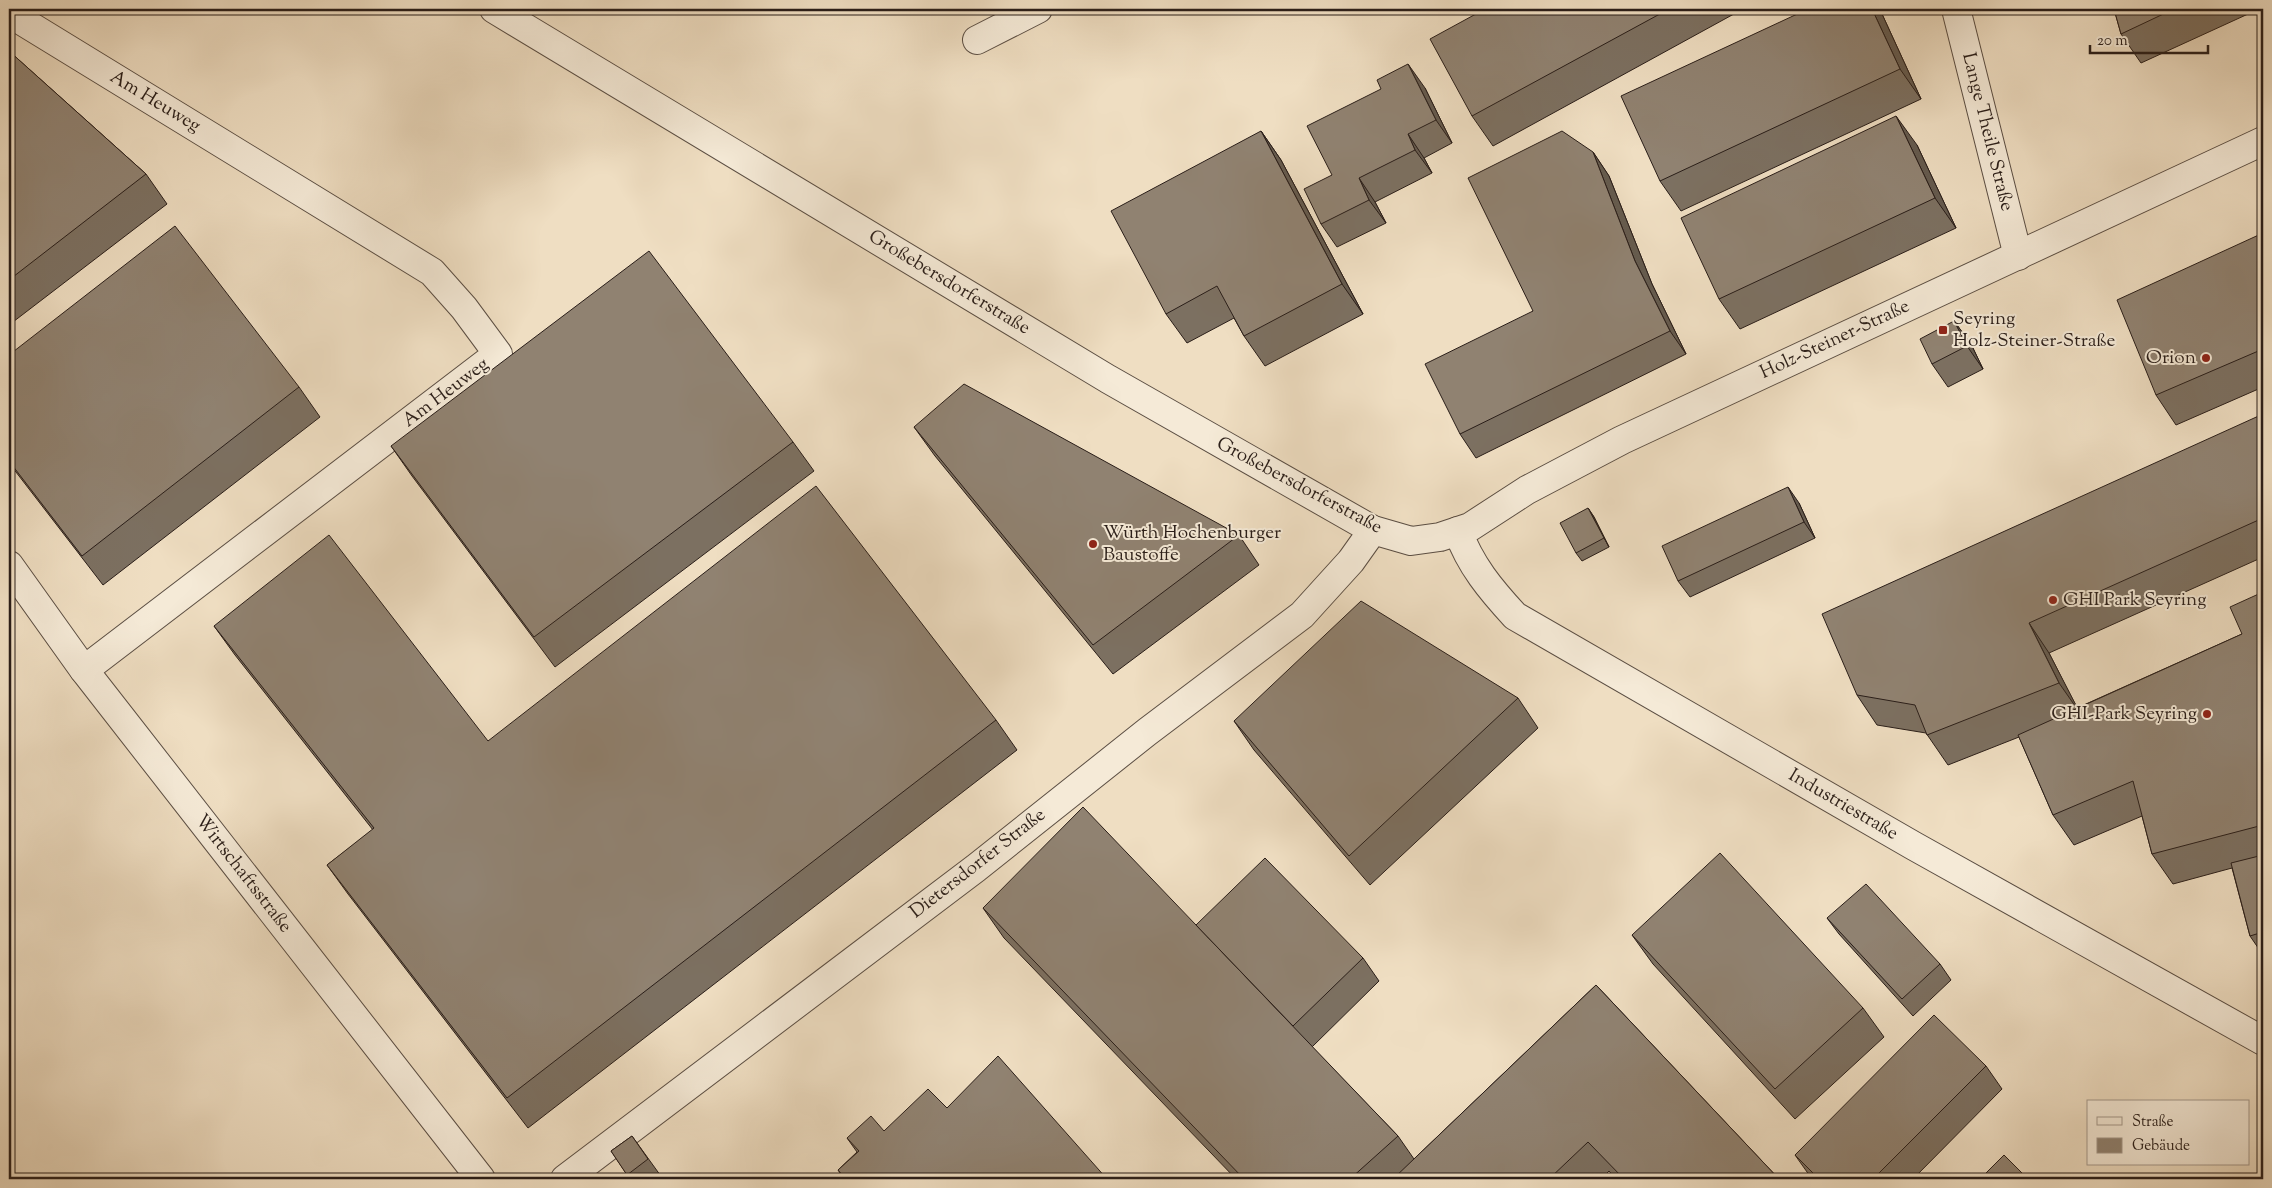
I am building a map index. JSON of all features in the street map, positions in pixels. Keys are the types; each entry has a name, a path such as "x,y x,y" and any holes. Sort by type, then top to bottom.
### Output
{"street":[{"name":"Großebersdorferstraße","path":"494,9 1108,379 1373,530 1411,541"},
{"path":"976,40 1038,9"},
{"name":"Lange Theile Straße","path":"1956,9 2018,256"},
{"name":"Am Heuweg","path":"9,13 432,272 464,308 498,354 84,670"},
{"name":"Holz-Steiner-Straße","path":"1411,541 1440,537 1470,526 1527,490 1622,440 2263,141"},
{"name":"Dietersdorfer Straße","path":"565,1179 976,868 1147,732 1302,615 1350,561 1373,530"},
{"name":"Industriestraße","path":"1458,531 1465,551 1487,586 1515,616 1914,846 2263,1041"},
{"name":"Wirtschaftsstraße","path":"9,565 84,670 481,1179"}],"building":[{"path":"1485,9 1669,9 1472,116 1430,39"},
{"path":"1808,9 1872,9 1900,69 1660,181 1621,96"},
{"path":"2114,9 2174,9 2121,34"},
{"path":"9,51 146,174 9,280"},
{"path":"1408,64 1436,120 1408,134 1415,150 1359,178 1369,200 1321,224 1304,189 1332,175 1307,126 1381,89 1377,80"},
{"path":"1896,116 1935,198 1719,299 1681,218"},
{"path":"1261,131 1342,284 1244,336 1217,286 1166,314 1111,211"},
{"path":"1562,131 1593,152 1635,261 1670,331 1460,434 1425,364 1533,311 1468,178"},
{"path":"175,226 299,387 82,556 9,461 9,355"},
{"path":"2263,233 2263,349 2156,395 2117,300"},
{"path":"649,251 793,442 534,637 391,446"},
{"path":"1954,321 1967,346 1932,364 1920,339"},
{"path":"964,384 1239,535 1093,645 914,427"},
{"name":"GHI Park Seyring","path":"2263,414 2263,518 2029,623 2059,683 1927,735 1915,705 1857,695 1822,614"},
{"path":"816,486 996,720 507,1098 327,865 374,828 214,626 329,535 488,741"},
{"path":"1788,487 1804,522 1678,581 1662,546"},
{"path":"1588,508 1604,538 1576,553 1560,523"},
{"name":"GHI-Park Seyring","path":"2263,592 2263,825 2152,854 2133,781 2053,815 2018,735 2242,634 2230,607"},
{"path":"1361,601 1518,698 1349,856 1234,721"},
{"path":"1083,807 1398,1136 1350,1179 1244,1179 983,908"},
{"path":"1720,853 1863,1008 1775,1089 1632,935"},
{"path":"2263,855 2263,932 2250,936 2231,863"},
{"path":"1265,858 1363,958 1293,1026 1196,925"},
{"path":"1866,884 1940,964 1902,999 1827,918"},
{"path":"1596,985 1779,1179 1624,1179 1588,1142 1549,1179 1393,1179"},
{"path":"1934,1015 1986,1066 1873,1179 1819,1179 1795,1155"},
{"path":"998,1056 1107,1179 846,1179 838,1170 859,1151 847,1138 871,1116 884,1131 928,1089 947,1108"},
{"path":"632,1136 648,1159 627,1175 611,1151"},
{"path":"2004,1155 2028,1179 1980,1179"}],"place":[{"name":"Seyring Holz-Steiner-Straße","path":"1943,330"},
{"name":"Orion","path":"2206,358"},
{"name":"Würth Hochenburger Baustoffe","path":"1093,544"},
{"name":"GHI Park Seyring","path":"2053,600"},
{"name":"GHI-Park Seyring","path":"2207,714"}]}
